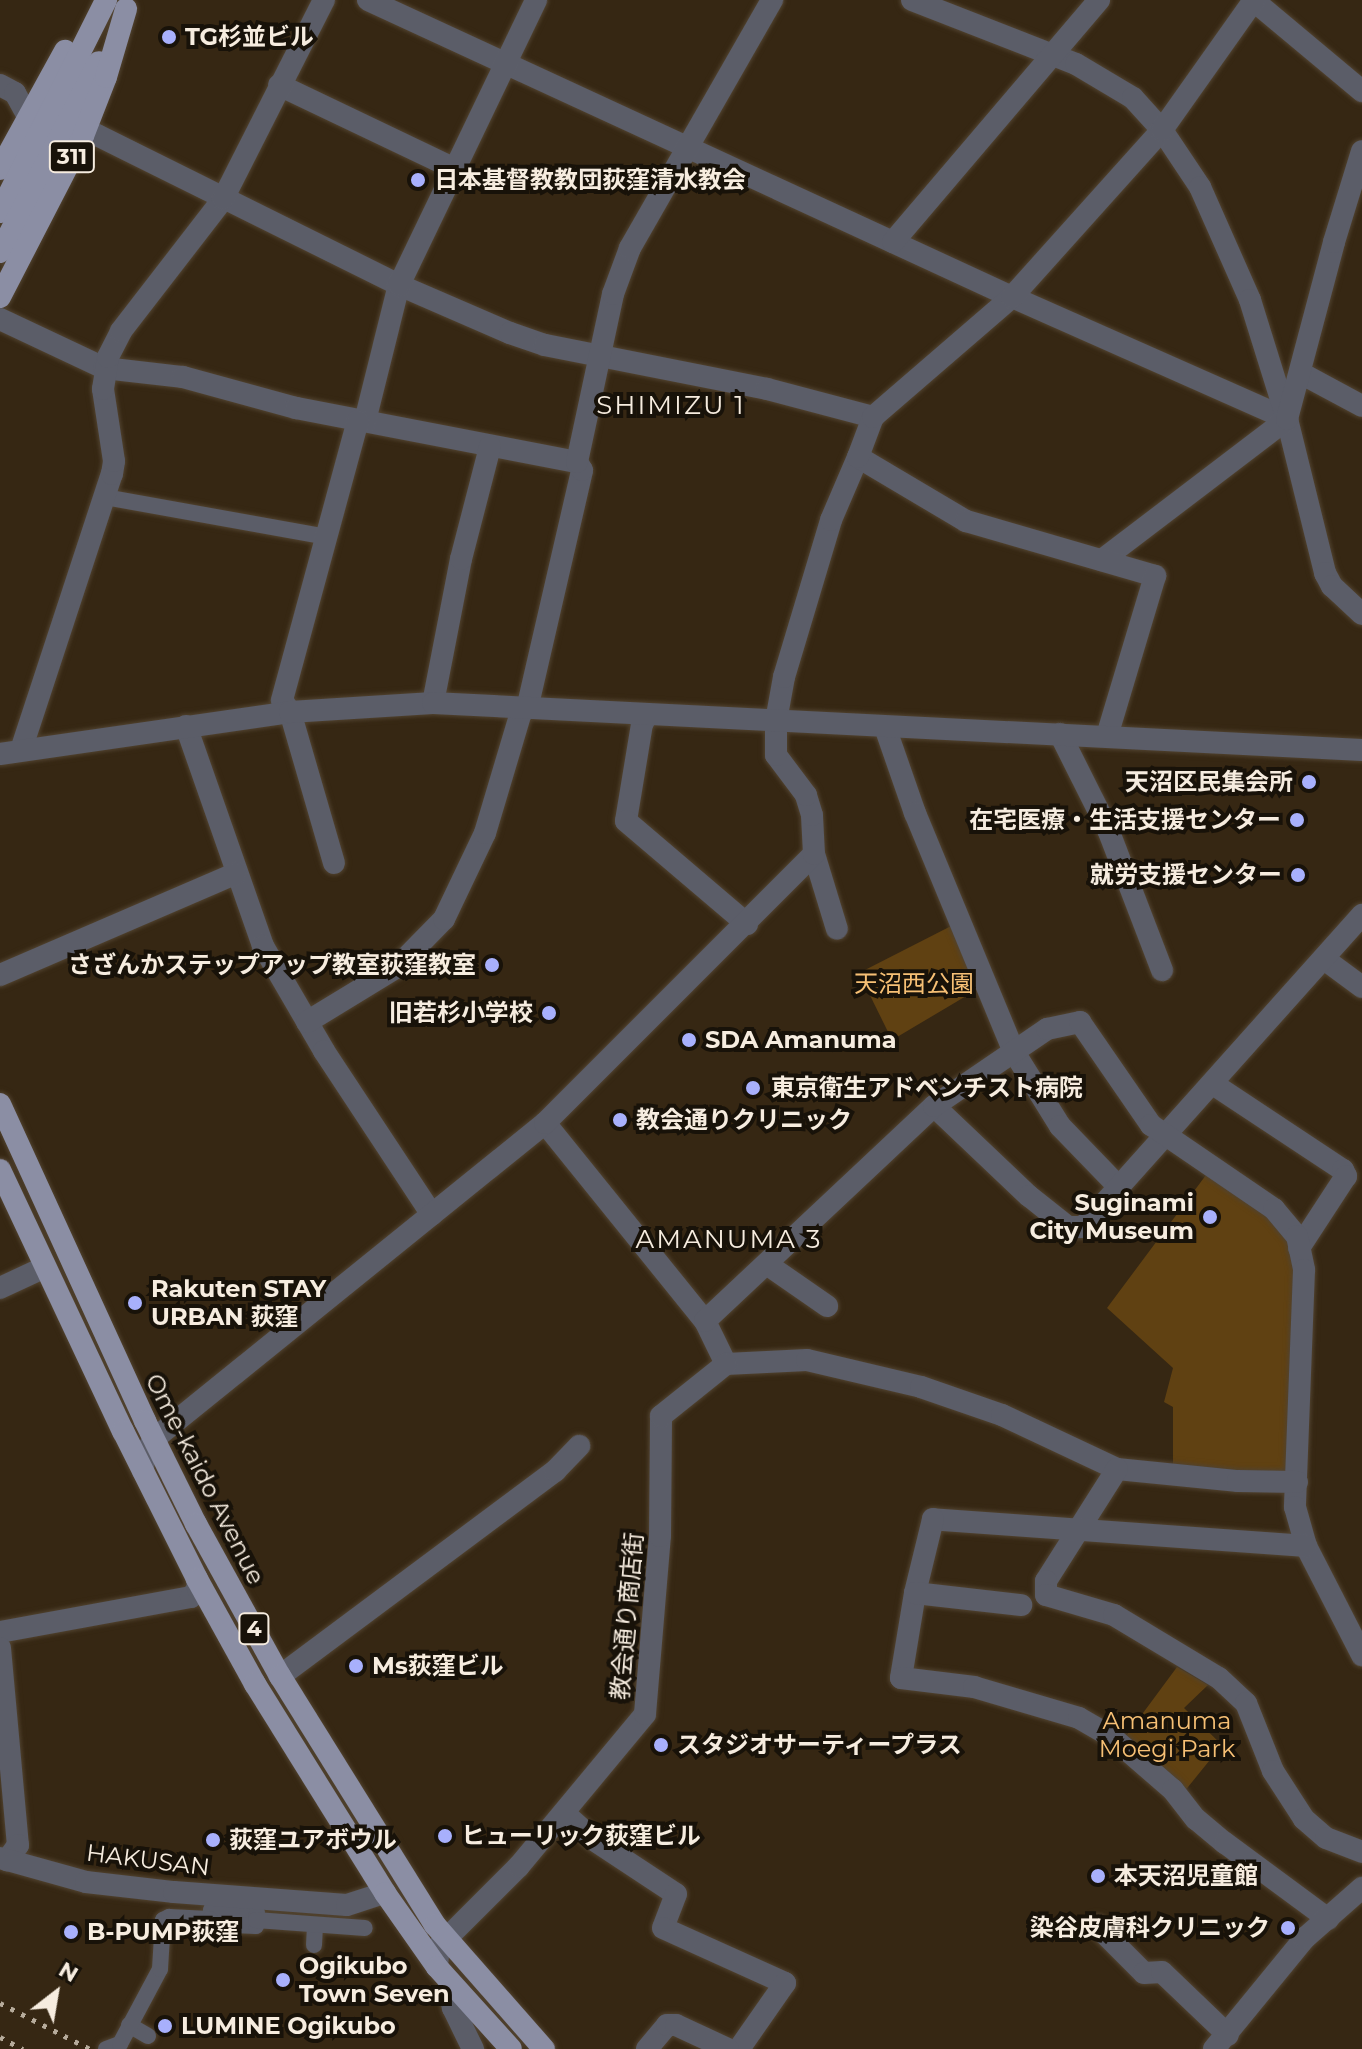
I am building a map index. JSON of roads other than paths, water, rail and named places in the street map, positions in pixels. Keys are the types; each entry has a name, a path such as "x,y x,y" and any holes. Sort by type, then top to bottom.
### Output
{"main road":[{"name":"311","path":"0,169 27,115 71,41 117,2"},
{"name":"311","path":"0,297 83,136 106,77 117,2"},
{"name":"311","path":"0,212 117,2"},
{"name":"311","path":"0,252 117,2"},
{"name":"Ome-kaido Avenue","path":"0,1104 83,1292 154,1439 196,1524 280,1676 445,1938 544,2049"},
{"name":"4","path":"0,1170 43,1268 197,1579 285,1735 385,1893 443,1974 511,2049"}],"street":[{"path":"324,0 223,199 121,331 104,368 103,389 114,461 105,497 11,752 290,712 433,703 1362,750"},
{"path":"368,0 1012,297 1287,419"},
{"path":"334,863 290,712 282,700 399,285 536,0"},
{"path":"307,1022 397,967 444,919 485,833 524,709 582,470 577,462 613,294 630,248 772,0"},
{"path":"912,0 1051,54 1133,98 1162,130 1200,187 1250,300 1287,419 1325,573 1332,586 1362,614"},
{"path":"893,242 1099,0"},
{"path":"837,929 814,854 812,815 806,795 776,755 776,721 784,677 831,520 873,417 1012,297 1162,130 1254,0 1362,91"},
{"path":"0,85 15,93 27,115"},
{"path":"279,85 453,168"},
{"path":"83,136 97,135 399,285 545,345 767,389 873,417"},
{"path":"1102,560 1287,419 1334,242 1362,151"},
{"path":"0,319 104,368 183,377 361,421 577,462"},
{"path":"1300,379 1308,377 1362,406"},
{"path":"433,703 461,559 490,447"},
{"path":"858,457 966,521 1155,576 1107,736"},
{"path":"105,497 328,537"},
{"path":"648,714 642,724 626,821 747,924"},
{"path":"186,726 235,874 263,946 307,1022 432,1215"},
{"path":"885,727 915,813 969,936 1014,1052 1060,1126 1119,1187"},
{"path":"1060,734 1109,832 1162,970"},
{"path":"143,1471 144,1455 154,1439 545,1123 814,854"},
{"path":"0,975 235,874"},
{"path":"934,1106 1029,1196 1068,1227 1083,1227 1362,915"},
{"path":"1324,959 1362,987"},
{"path":"705,1321 934,1106 1047,1029 1080,1022 1151,1125 1164,1137 1274,1209 1297,1236 1304,1270 1295,1507 1306,1546 1362,1655"},
{"path":"1213,1084 1343,1170 1346,1176 1299,1248"},
{"path":"545,1123 705,1321 718,1375 807,1360 921,1387 1002,1415 1117,1469 1238,1481 1297,1482"},
{"path":"768,1265 827,1306"},
{"path":"0,1288 43,1268"},
{"name":"教会通り商店街","path":"445,1938 479,1908 564,1813 645,1714 660,1536 661,1416 718,1375"},
{"path":"280,1676 555,1471 579,1446"},
{"path":"1117,1469 1046,1581 1046,1595 1053,1600 1114,1615 1219,1678 1246,1703 1273,1771 1304,1819 1326,1838 1362,1852"},
{"path":"1306,1546 1076,1532 933,1519 915,1593 901,1678 974,1687 1079,1718 1113,1738 1173,1790 1196,1819 1328,1919"},
{"path":"0,1632 191,1597 198,1589 197,1579"},
{"path":"915,1593 1021,1605"},
{"path":"0,1648 18,1845 4,1859"},
{"path":"564,1813 594,1840 676,1894 663,1928 785,1983 739,2049"},
{"name":"HAKUSAN","path":"4,1859 86,1882 347,1905 370,1901 385,1893"},
{"path":"1097,1926 1144,1973 1162,1972 1221,2042 1263,1986 1305,1938 1362,1888"},
{"path":"106,2049 120,2044 160,1969 163,1920 169,1917 210,1919 211,1910 257,1913 256,1920 365,1928"},
{"path":"314,1945 315,1925"},
{"path":"445,1938 435,1956 453,2008 473,2049"},
{"path":"129,2025 148,2036"},
{"path":"647,2049 667,2025 676,2025 728,2049"}],"railway":[{"path":"0,2003 90,2049"},
{"path":"0,2037 23,2049"}],"place":[{"name":"TG杉並ビル","path":"169,37"},
{"name":"日本基督教教団荻窪清水教会","path":"418,180"},
{"name":"天沼区民集会所","path":"1309,782"},
{"name":"在宅医療・生活支援センター","path":"1297,820"},
{"name":"就労支援センター","path":"1298,875"},
{"name":"さざんかステップアップ教室荻窪教室","path":"492,965"},
{"name":"旧若杉小学校","path":"549,1013"},
{"name":"SDA Amanuma","path":"689,1040"},
{"name":"東京衛生アドベンチスト病院","path":"753,1088"},
{"name":"教会通りクリニック","path":"620,1120"},
{"name":"Suginami City Museum","path":"1210,1217"},
{"name":"Rakuten STAY URBAN 荻窪","path":"135,1303"},
{"name":"Ms荻窪ビル","path":"356,1666"},
{"name":"スタジオサーティープラス","path":"661,1745"},
{"name":"ヒューリック荻窪ビル","path":"445,1836"},
{"name":"荻窪ユアボウル","path":"213,1840"},
{"name":"本天沼児童館","path":"1098,1876"},
{"name":"染谷皮膚科クリニック","path":"1288,1928"},
{"name":"B-PUMP荻窪","path":"71,1932"},
{"name":"Ogikubo Town Seven","path":"283,1980"},
{"name":"LUMINE Ogikubo","path":"165,2026"}],"district":[{"name":"SHIMIZU 1","path":"671,406"},
{"name":"AMANUMA 3","path":"729,1240"}],"park label":[{"name":"天沼西公園","path":"914,984"},
{"name":"Amanuma Moegi Park","path":"1167,1735"}]}
